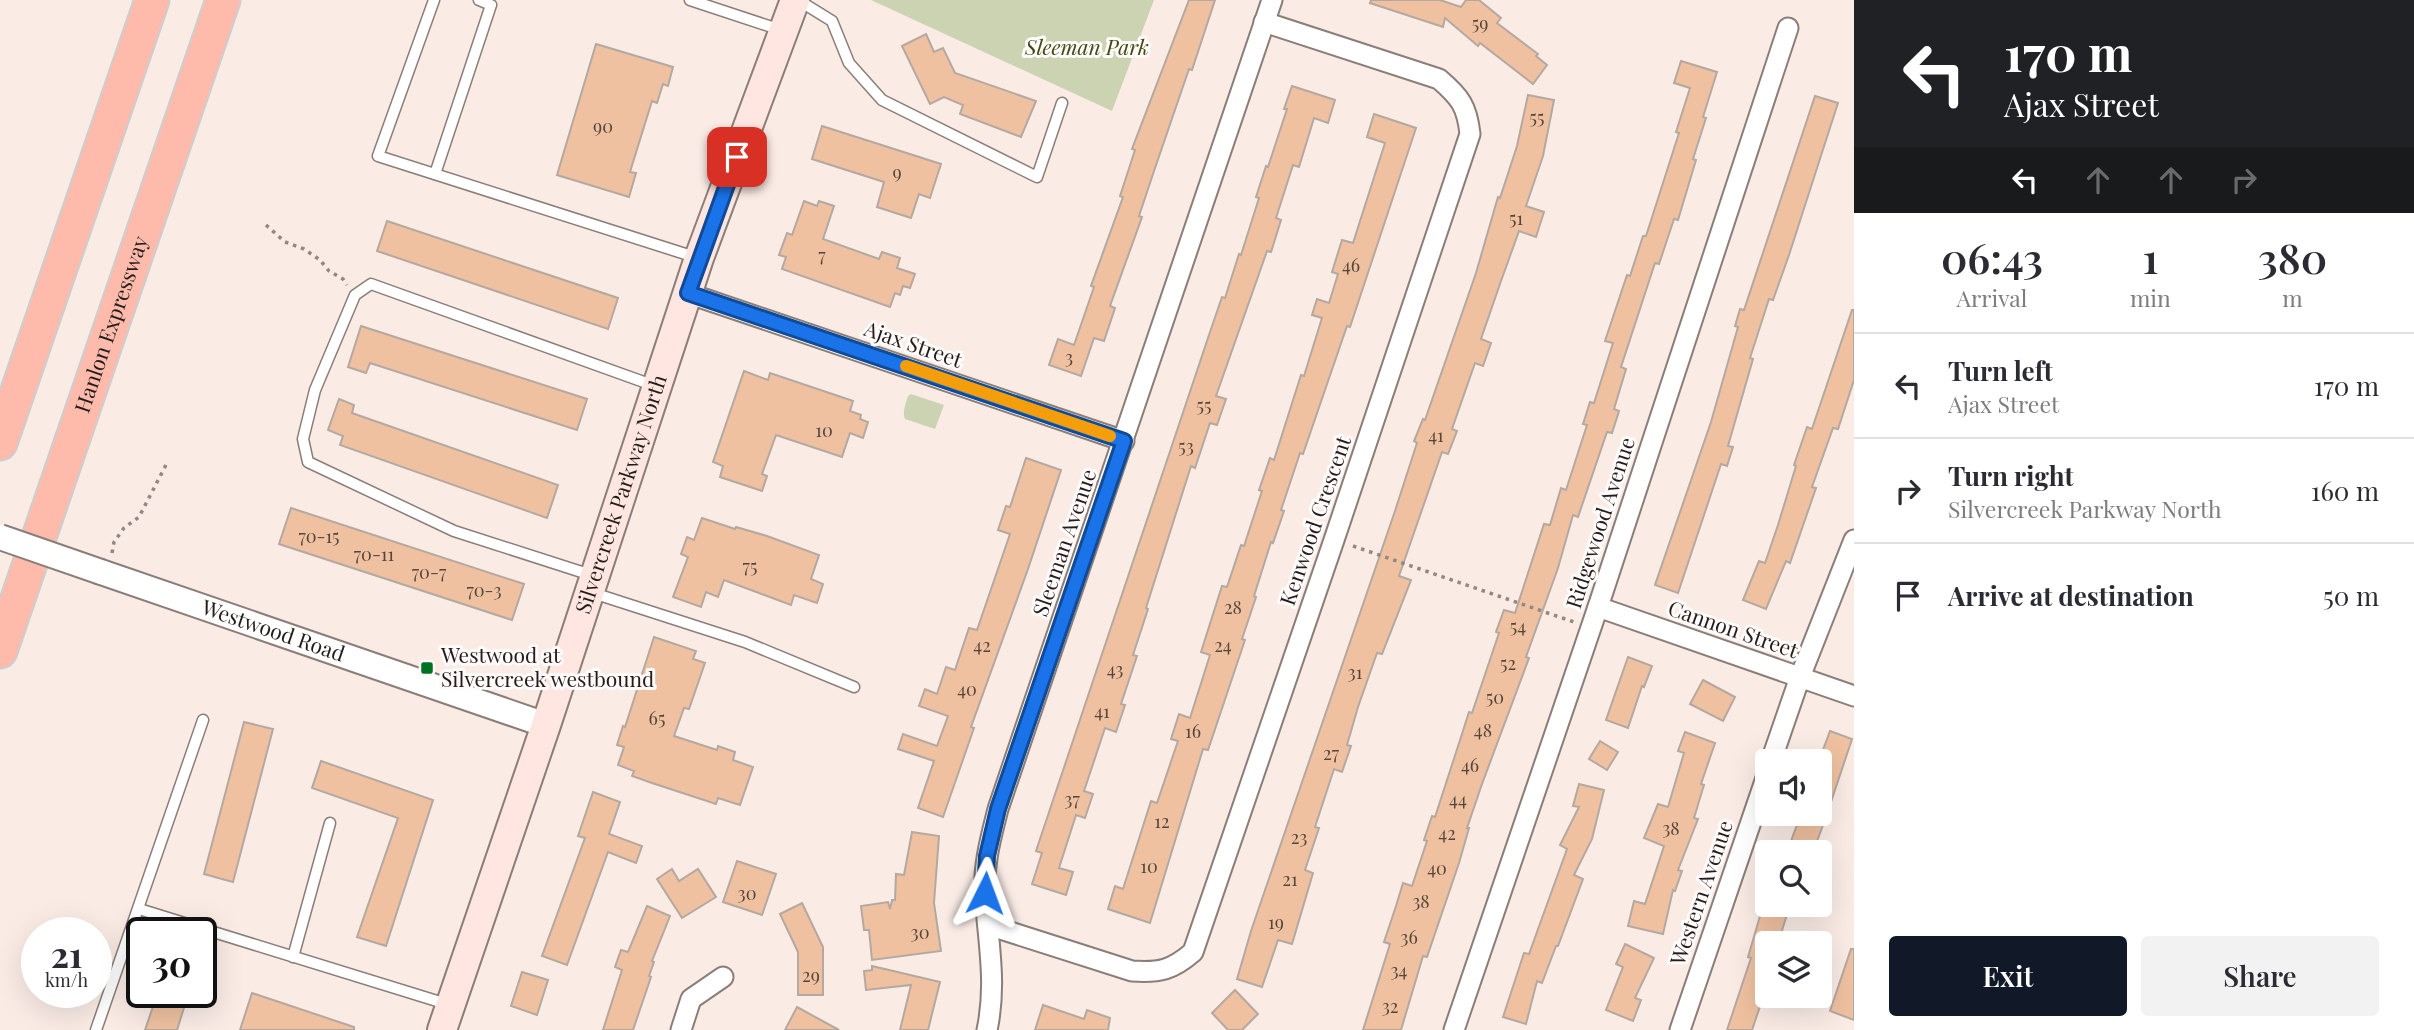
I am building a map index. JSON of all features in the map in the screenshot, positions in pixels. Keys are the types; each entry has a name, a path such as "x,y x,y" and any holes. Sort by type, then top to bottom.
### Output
{"highway":[{"path":"0,443 152,0"},
{"name":"Hanlon Expressway","path":"0,651 223,0"}],"main road":[{"name":"Silvercreek Parkway North","path":"446,1018 699,258 797,0"}],"street":[{"name":"Sleeman Avenue","path":"987,1030 992,1005 992,969 985,893 987,856 998,809 1272,0"},
{"name":"Kenwood Crescent","path":"988,925 1132,971 1153,973 1176,966 1193,952 1469,134 1468,113 1456,94 1439,79 1264,22"},
{"name":"Ridgewood Avenue","path":"1454,1030 1598,607 1788,28"},
{"name":"Ajax Street","path":"688,293 1124,441"},
{"name":"Westwood Road","path":"0,537 107,566 546,724"},
{"path":"1775,749 1800,677 1854,540"},
{"name":"Cannon Street","path":"1598,607 1854,696"},
{"name":"Western Avenue","path":"1680,1030 1755,810"},
{"path":"681,1030 691,999 723,977"}],"lane":[{"path":"434,0 378,156 699,258"},
{"path":"435,174 491,5 479,0"},
{"path":"690,0 785,31"},
{"path":"797,0 832,21 849,64 882,100 1037,177 1062,103"},
{"path":"656,386 371,284 355,295 315,390 303,439 308,462 454,531 745,642 854,687"},
{"path":"96,1030 203,720"},
{"path":"293,957 330,822"},
{"path":"139,909 293,957 446,1018"}],"path":[{"path":"266,225 285,242 304,249 320,260 329,271 343,279 355,295"},
{"path":"107,566 114,542 124,528 139,517 168,461"},
{"path":"1334,540 1591,628"}],"green space":[{"name":"Sleeman Park","path":"871,0 1154,0 1112,111"},
{"path":"911,394 944,405 935,429 905,419 905,407"}],"building":[{"path":"1189,0 1215,0 1139,216 1142,217 1110,306 1115,308 1104,341 1094,338 1081,376 1049,365 1058,339 1074,345 1094,287 1091,286 1123,197 1120,196 1135,150 1132,149"},
{"path":"1371,0 1440,0 1461,7 1466,0 1479,0 1501,18 1497,23 1538,54 1536,56 1547,65 1533,84 1480,43 1478,46 1445,18 1443,27 1370,3"},
{"path":"926,34 934,52 943,48 955,73 1036,101 1021,137 960,114 963,105 944,97 930,104 902,46"},
{"path":"596,44 673,67 668,86 663,84 657,103 652,101 630,172 636,173 629,197 557,175"},
{"path":"1681,61 1717,72 1703,117 1706,118 1693,159 1696,160 1678,220 1674,219 1659,264 1655,263 1621,367 1626,369 1614,409 1619,411 1612,433 1607,432 1578,517 1573,515 1558,568 1526,657 1529,658 1482,784 1467,828 1459,863 1427,957 1423,956 1401,1030 1363,1030 1390,944 1384,942 1403,883 1412,886 1432,816 1435,817 1469,712 1472,713 1504,610 1515,613 1544,524 1550,525 1561,488 1566,490 1587,425 1583,424 1590,402 1594,403 1613,343 1605,341 1627,275 1630,276 1643,236 1646,236 1679,133 1676,132 1690,88 1674,83"},
{"path":"1292,86 1335,100 1328,123 1314,118 1299,167 1293,165 1276,218 1281,220 1271,252 1267,251 1216,396 1226,399 1217,425 1210,423 1195,468 1191,466 1133,655 1137,656 1121,704 1125,705 1116,732 1105,728 1084,791 1093,794 1085,818 1076,815 1059,868 1073,872 1066,895 1032,884 1042,853 1036,851 1222,297 1225,298 1239,254 1241,255 1259,198 1256,197 1287,109 1284,109"},
{"path":"1528,95 1554,100 1543,156 1526,206 1544,212 1536,237 1519,231 1481,339 1491,343 1483,366 1475,363 1452,429 1457,431 1448,454 1442,452 1399,576 1411,580 1382,654 1377,653 1358,707 1347,745 1351,746 1342,772 1334,769 1315,827 1319,828 1305,870 1313,873 1292,944 1278,940 1262,987 1237,979 1251,931 1395,511 1417,443 1414,441 1423,419 1425,420 1476,273 1498,197 1500,198 1517,146"},
{"path":"1815,96 1838,103 1789,255 1773,300 1769,299 1750,358 1753,359 1728,446 1733,447 1727,466 1721,464 1678,593 1655,585 1711,422 1738,327 1735,326 1740,309 1744,310"},
{"path":"1374,114 1416,128 1350,327 1347,326 1303,454 1300,453 1281,510 1284,511 1254,596 1256,597 1242,639 1245,640 1208,750 1203,749 1150,923 1108,909 1115,886 1123,889 1151,801 1157,803 1178,741 1171,739 1179,714 1190,718 1210,655 1201,652 1222,586 1227,587 1241,545 1244,546 1262,491 1259,490 1270,458 1274,460 1322,318 1312,315 1317,299 1329,303 1338,274 1332,272 1342,240 1353,243 1385,143 1367,137"},
{"path":"822,126 941,164 930,198 919,194 911,218 877,207 884,182 812,159"},
{"path":"804,201 817,206 819,201 834,206 823,239 879,259 882,252 900,258 897,268 915,274 910,288 903,286 900,295 895,293 890,307 782,269 786,257 779,255 787,233 792,235"},
{"path":"387,221 618,298 608,329 377,251"},
{"path":"1852,310 1854,380 1838,429 1833,428 1812,487 1816,488 1790,563 1786,561 1766,609 1743,600 1759,561 1765,563 1807,427 1812,429"},
{"path":"361,326 587,399 577,430 370,363 366,373 348,367"},
{"path":"744,371 768,380 770,373 853,401 850,411 861,415 860,419 868,422 863,438 850,433 842,457 776,435 762,474 767,476 762,491 720,477 723,466 713,462"},
{"path":"339,399 354,405 352,413 558,485 547,518 340,445 343,436 328,430"},
{"path":"1026,458 1061,470 971,727 974,728 943,817 918,808 934,761 898,749 903,734 937,746 948,716 919,706 925,689 937,694 946,667 955,670 969,628 977,630 1010,534 998,530 1006,506 1010,507"},
{"path":"291,508 524,584 512,620 279,544"},
{"path":"702,518 767,536 819,555 811,579 823,584 817,603 794,595 791,605 724,580 718,597 706,592 701,607 673,597 688,557 681,554 687,537 694,540"},
{"path":"654,637 696,651 693,659 705,663 689,709 684,708 674,736 717,750 718,746 735,752 733,760 753,767 740,805 718,798 716,804 632,776 634,771 618,765 624,747 617,745"},
{"path":"1628,657 1652,666 1644,687 1642,686 1628,728 1606,720"},
{"path":"1703,680 1735,697 1723,721 1690,704"},
{"path":"244,722 273,729 233,882 204,874"},
{"path":"1830,731 1852,739 1832,799 1832,749 1823,749"},
{"path":"1685,732 1715,743 1701,784 1704,785 1694,818 1698,819 1678,870 1682,871 1675,891 1673,890 1663,934 1628,926 1634,901 1645,904 1664,846 1644,838 1658,804 1668,807 1684,753 1678,751"},
{"path":"1600,741 1618,752 1607,770 1589,759"},
{"path":"321,761 433,800 386,946 357,937 398,818 312,788"},
{"path":"1579,784 1604,790 1592,839 1574,875 1583,879 1542,983 1537,981 1526,1024 1503,1017 1524,953 1529,954 1567,849 1560,845 1579,807 1573,806"},
{"path":"593,792 620,802 609,834 642,846 636,863 608,852 567,965 542,956 585,838 578,836"},
{"path":"1797,826 1823,826 1817,840 1791,840"},
{"path":"912,832 939,836 934,903 941,951 872,960 869,930 864,930 861,906 888,902 890,909 892,900 895,900 896,874 904,875"},
{"path":"737,861 776,874 762,915 723,902"},
{"path":"672,869 679,881 698,869 716,897 682,918 657,879"},
{"path":"802,903 823,947 823,995 798,995 798,952 780,914"},
{"path":"647,906 670,916 652,961 651,977 633,1030 603,1030 622,970 615,967 621,950 628,952"},
{"path":"1760,917 1786,917 1782,931 1756,931"},
{"path":"1755,933 1755,1008 1759,1008 1752,1030 1727,1030 1751,958 1748,957"},
{"path":"1625,944 1654,958 1635,998 1641,1000 1633,1021 1606,1010 1623,967 1616,964"},
{"path":"1851,949 1854,949 1854,1020 1830,1011"},
{"path":"872,966 940,982 928,1030 900,1030 911,985 866,990 864,971 872,970"},
{"path":"522,972 548,980 537,1015 511,1006"},
{"path":"1235,990 1258,1014 1242,1030 1228,1030 1212,1013"},
{"path":"252,993 354,1027 354,1030 240,1030"},
{"path":"1043,1005 1084,1019 1087,1010 1110,1018 1108,1030 1035,1030"},
{"path":"797,1007 839,1030 785,1030"},
{"path":"153,1008 184,1008 177,1030 145,1030"}],"slow traffic":[{"path":"906,366 1110,436"}],"place":[{"name":"Westwood at Silvercreek westbound","path":"427,668"}],"route":[{"path":"737,157 688,293 1124,441 998,809 987,856 985,893"}]}
